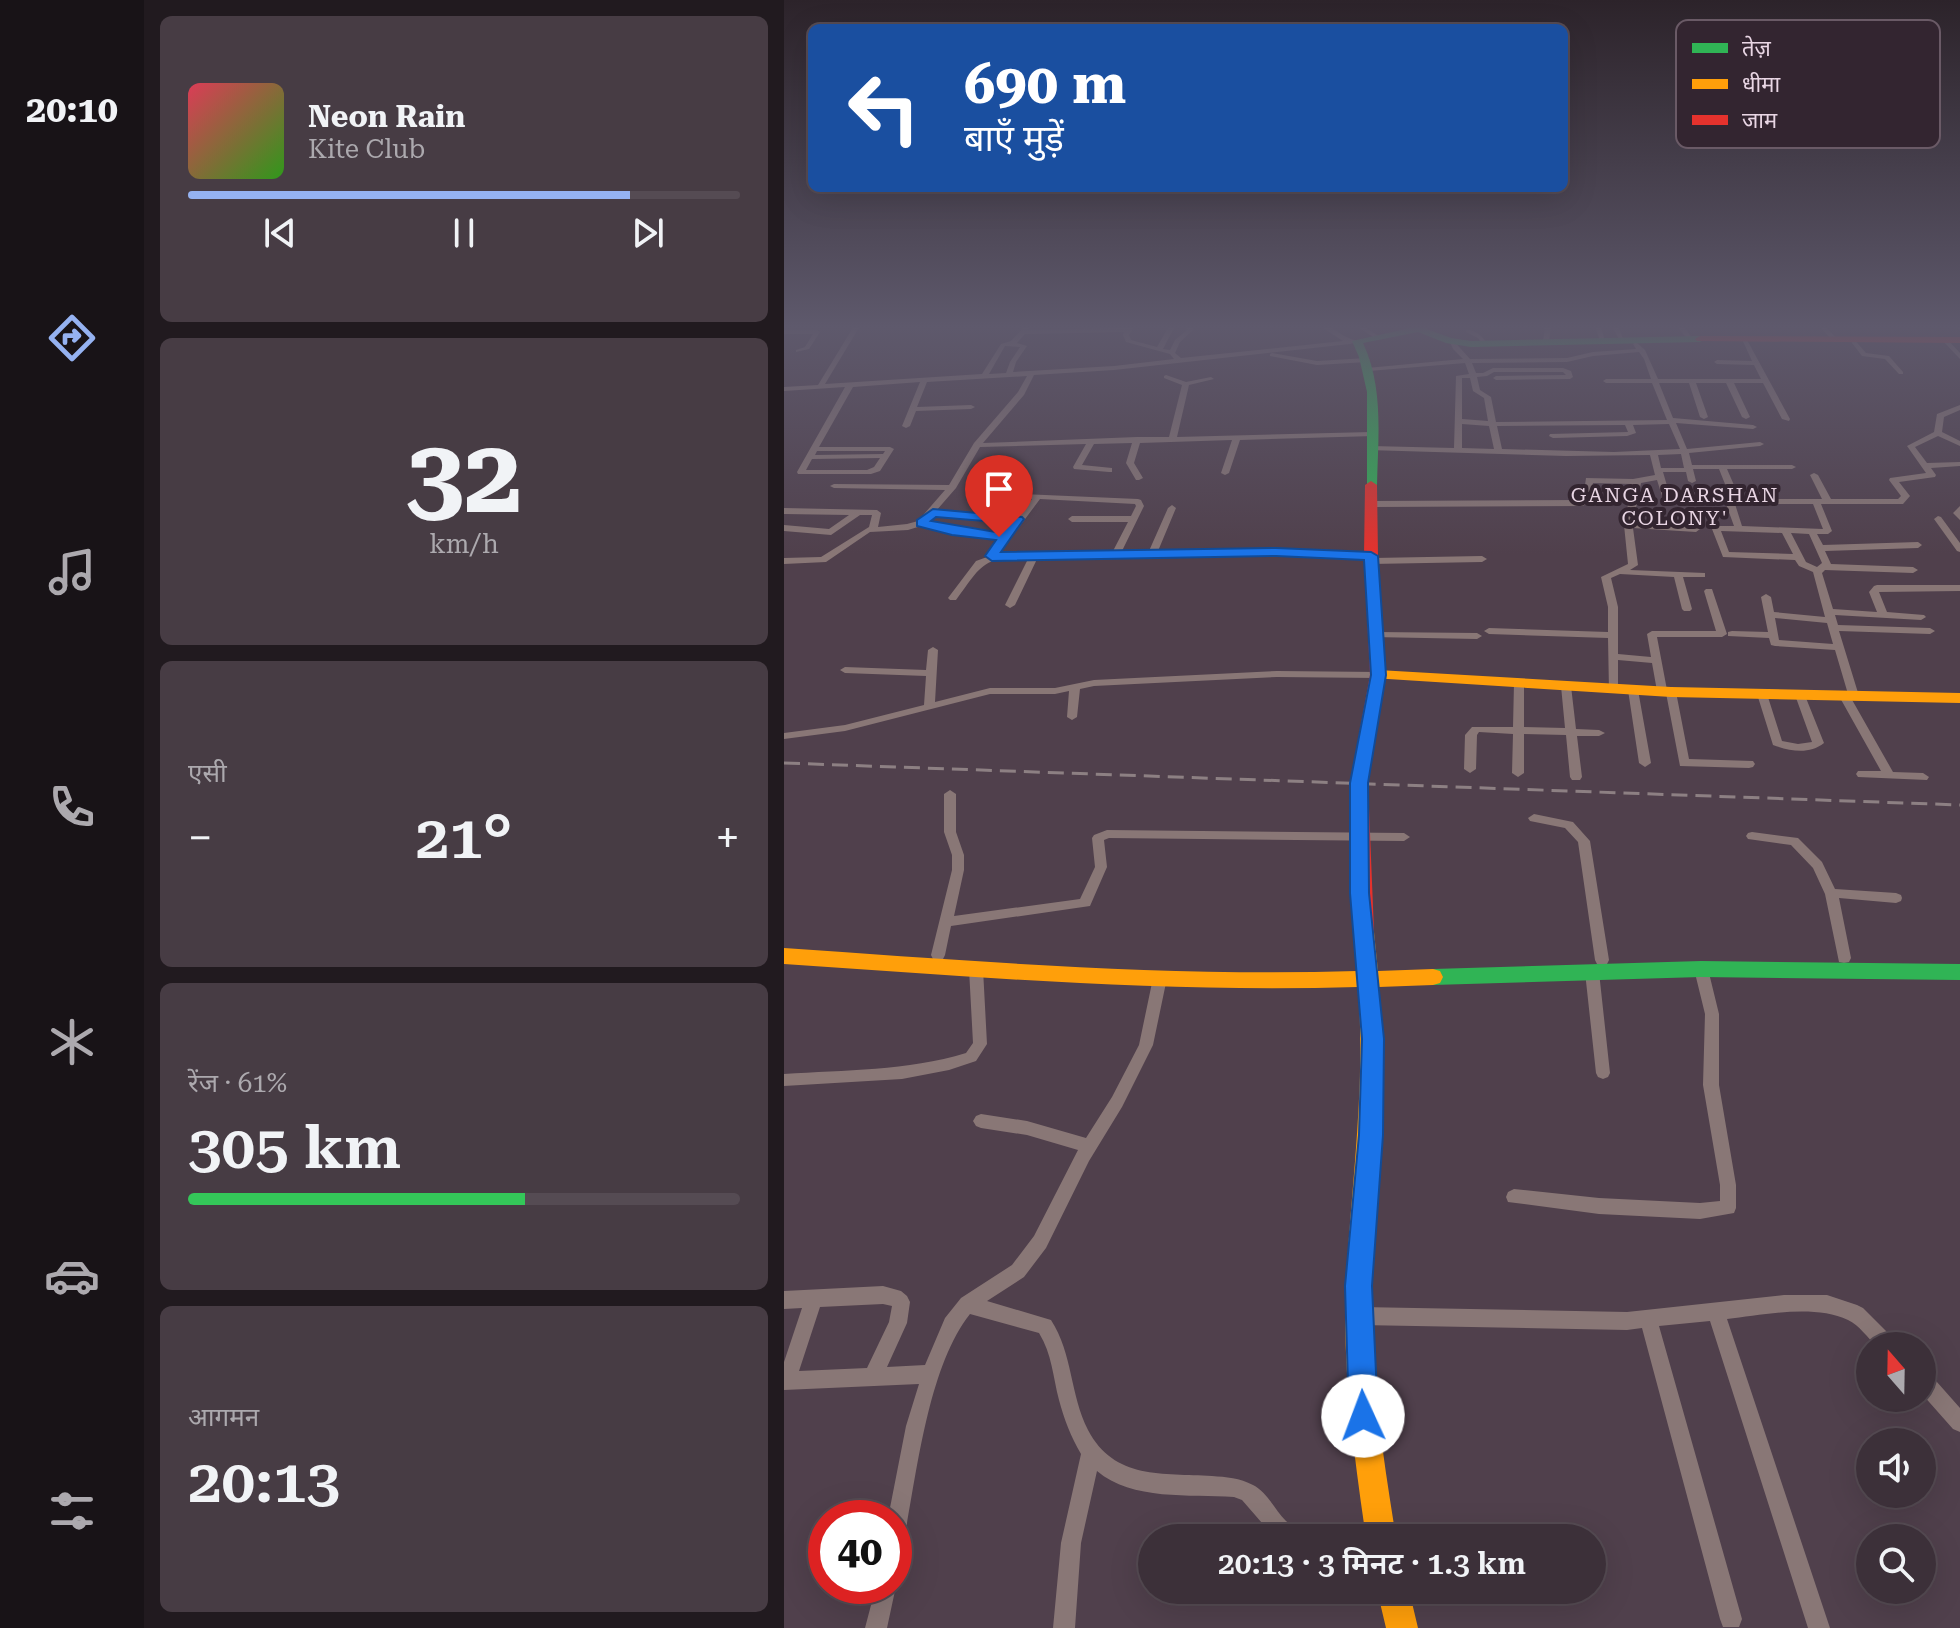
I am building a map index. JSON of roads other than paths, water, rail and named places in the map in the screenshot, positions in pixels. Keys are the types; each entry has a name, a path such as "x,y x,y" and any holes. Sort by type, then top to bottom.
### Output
{"main road":[{"path":"1369,402 1371,559 1378,675 1359,783 1360,893 1373,1039 1372,1101 1359,1286 1367,1461 1378,1524"},
{"path":"1378,675 1633,690 1960,698"},
{"path":"784,946 1367,975"},
{"path":"784,956 1160,978 1367,975 1844,958 1960,960"},
{"path":"1597,966 1960,972"},
{"path":"1396,1604 1402,1628"}],"street":[{"path":"814,449 889,447 885,456 877,469 868,472 803,474 802,468 840,402"},
{"path":"906,426 915,402"},
{"path":"784,561 823,560 873,528 908,527 921,523 952,488 977,445 1016,402"},
{"path":"1173,438 1182,402"},
{"path":"1458,448 1459,402"},
{"path":"1488,402 1498,450"},
{"path":"1664,402 1685,451 1692,481"},
{"path":"1699,402 1704,417"},
{"path":"1739,402 1746,417"},
{"path":"1777,402 1786,419"},
{"path":"912,409 971,407"},
{"path":"1938,433 1940,416 1960,407"},
{"path":"1459,421 1753,427"},
{"path":"1553,436 1627,434 1630,426"},
{"path":"1938,433 1959,444"},
{"path":"1653,452 1667,499 1733,502 1904,501 1906,496 1893,480 1932,475 1911,446 1938,433"},
{"path":"977,445 1237,437 1371,441 1565,453 1685,451 1760,444"},
{"path":"1225,473 1237,437"},
{"path":"1137,439 1130,463 1139,478"},
{"path":"1092,441 1077,467 1109,470"},
{"path":"809,457 885,456"},
{"path":"1925,466 1960,464"},
{"path":"1372,504 1583,503 1587,500 1589,480 1637,482 1643,478 1689,469 1792,467"},
{"path":"1722,468 1739,528"},
{"path":"1814,475 1828,502"},
{"path":"1618,572 1633,565 1628,525 1637,482"},
{"path":"834,486 952,488"},
{"path":"1001,495 1138,502 1140,506 1117,553"},
{"path":"953,598 972,571 992,556 1036,499"},
{"path":"1799,557 1726,555 1716,529 1828,531 1816,502"},
{"path":"1153,553 1172,508"},
{"path":"1960,509 1957,513 1960,517"},
{"path":"784,511 877,513 873,528"},
{"path":"784,528 831,532 859,512"},
{"path":"933,513 1018,519"},
{"path":"1072,519 1132,519"},
{"path":"1938,519 1960,549"},
{"path":"921,523 999,537"},
{"path":"1628,525 1696,529"},
{"path":"784,539 795,530"},
{"path":"1785,530 1805,566 1821,569 1913,570"},
{"path":"1812,532 1827,563 1821,569"},
{"path":"1820,548 1918,545"},
{"path":"992,556 1313,552 1371,559 1482,559"},
{"path":"1010,605 1035,554"},
{"path":"1821,569 1849,696 1889,775"},
{"path":"1613,689 1613,607 1605,579 1607,574 1702,575"},
{"path":"1678,575 1687,609"},
{"path":"1883,615 1874,592 1877,588 1960,588"},
{"path":"1709,591 1722,634 1652,634 1656,660 1684,763 1749,764"},
{"path":"1766,597 1772,640 1778,644 1839,647"},
{"path":"1769,615 1930,631"},
{"path":"1831,620 1883,615 1921,617"},
{"path":"1489,631 1614,635"},
{"path":"1732,634 1772,635"},
{"path":"1376,635 1477,636"},
{"path":"929,707 933,650"},
{"path":"1614,657 1656,660"},
{"path":"845,670 932,673"},
{"path":"784,736 845,728 990,691 1047,692 1075,686 1277,674 1378,675"},
{"path":"1518,773 1519,683"},
{"path":"1072,717 1075,686"},
{"path":"1566,686 1576,777"},
{"path":"1633,690 1645,763"},
{"path":"1762,694 1777,743 1813,747 1818,743 1800,695"},
{"path":"1470,769 1472,731 1599,733"},
{"path":"1862,774 1923,777"},
{"path":"938,955 958,870 958,855 950,832 950,794"},
{"path":"1534,818 1569,825 1584,841 1597,966 1603,1073"},
{"path":"947,922 1085,903 1101,867 1098,838 1107,834 1404,837"},
{"path":"1752,836 1789,839 1799,843 1828,880 1844,958"},
{"path":"1833,893 1896,898"},
{"path":"784,1080 882,1074 933,1067 971,1057 980,1044 976,969"},
{"path":"1514,1197 1613,1207 1700,1211 1728,1208 1728,1185 1711,1085 1712,1014 1701,969"},
{"path":"902,1500 916,1426 931,1374 951,1324 967,1304 1005,1281 1028,1260 1146,1045 1160,978"},
{"path":"981,1121 1027,1128 1089,1146"},
{"path":"784,1300 883,1295 895,1297 901,1302 898,1323 872,1378"},
{"path":"814,1298 786,1381 931,1374"},
{"path":"967,1304 1045,1326 1058,1353 1072,1414 1091,1452 1107,1470 1125,1479 1234,1487 1249,1493 1276,1524"},
{"path":"1360,1316 1648,1319 1784,1304 1827,1304 1857,1314 1875,1332"},
{"path":"1716,1313 1819,1628"},
{"path":"1648,1319 1731,1619"},
{"path":"1936,1395 1960,1422"},
{"path":"1064,1628 1071,1543 1091,1452"},
{"path":"876,1628 882,1604"}],"railway":[{"path":"784,763 1960,805"}],"district":[{"name":"GANGA DARSHAN COLONY'","path":"1675,506"}]}
